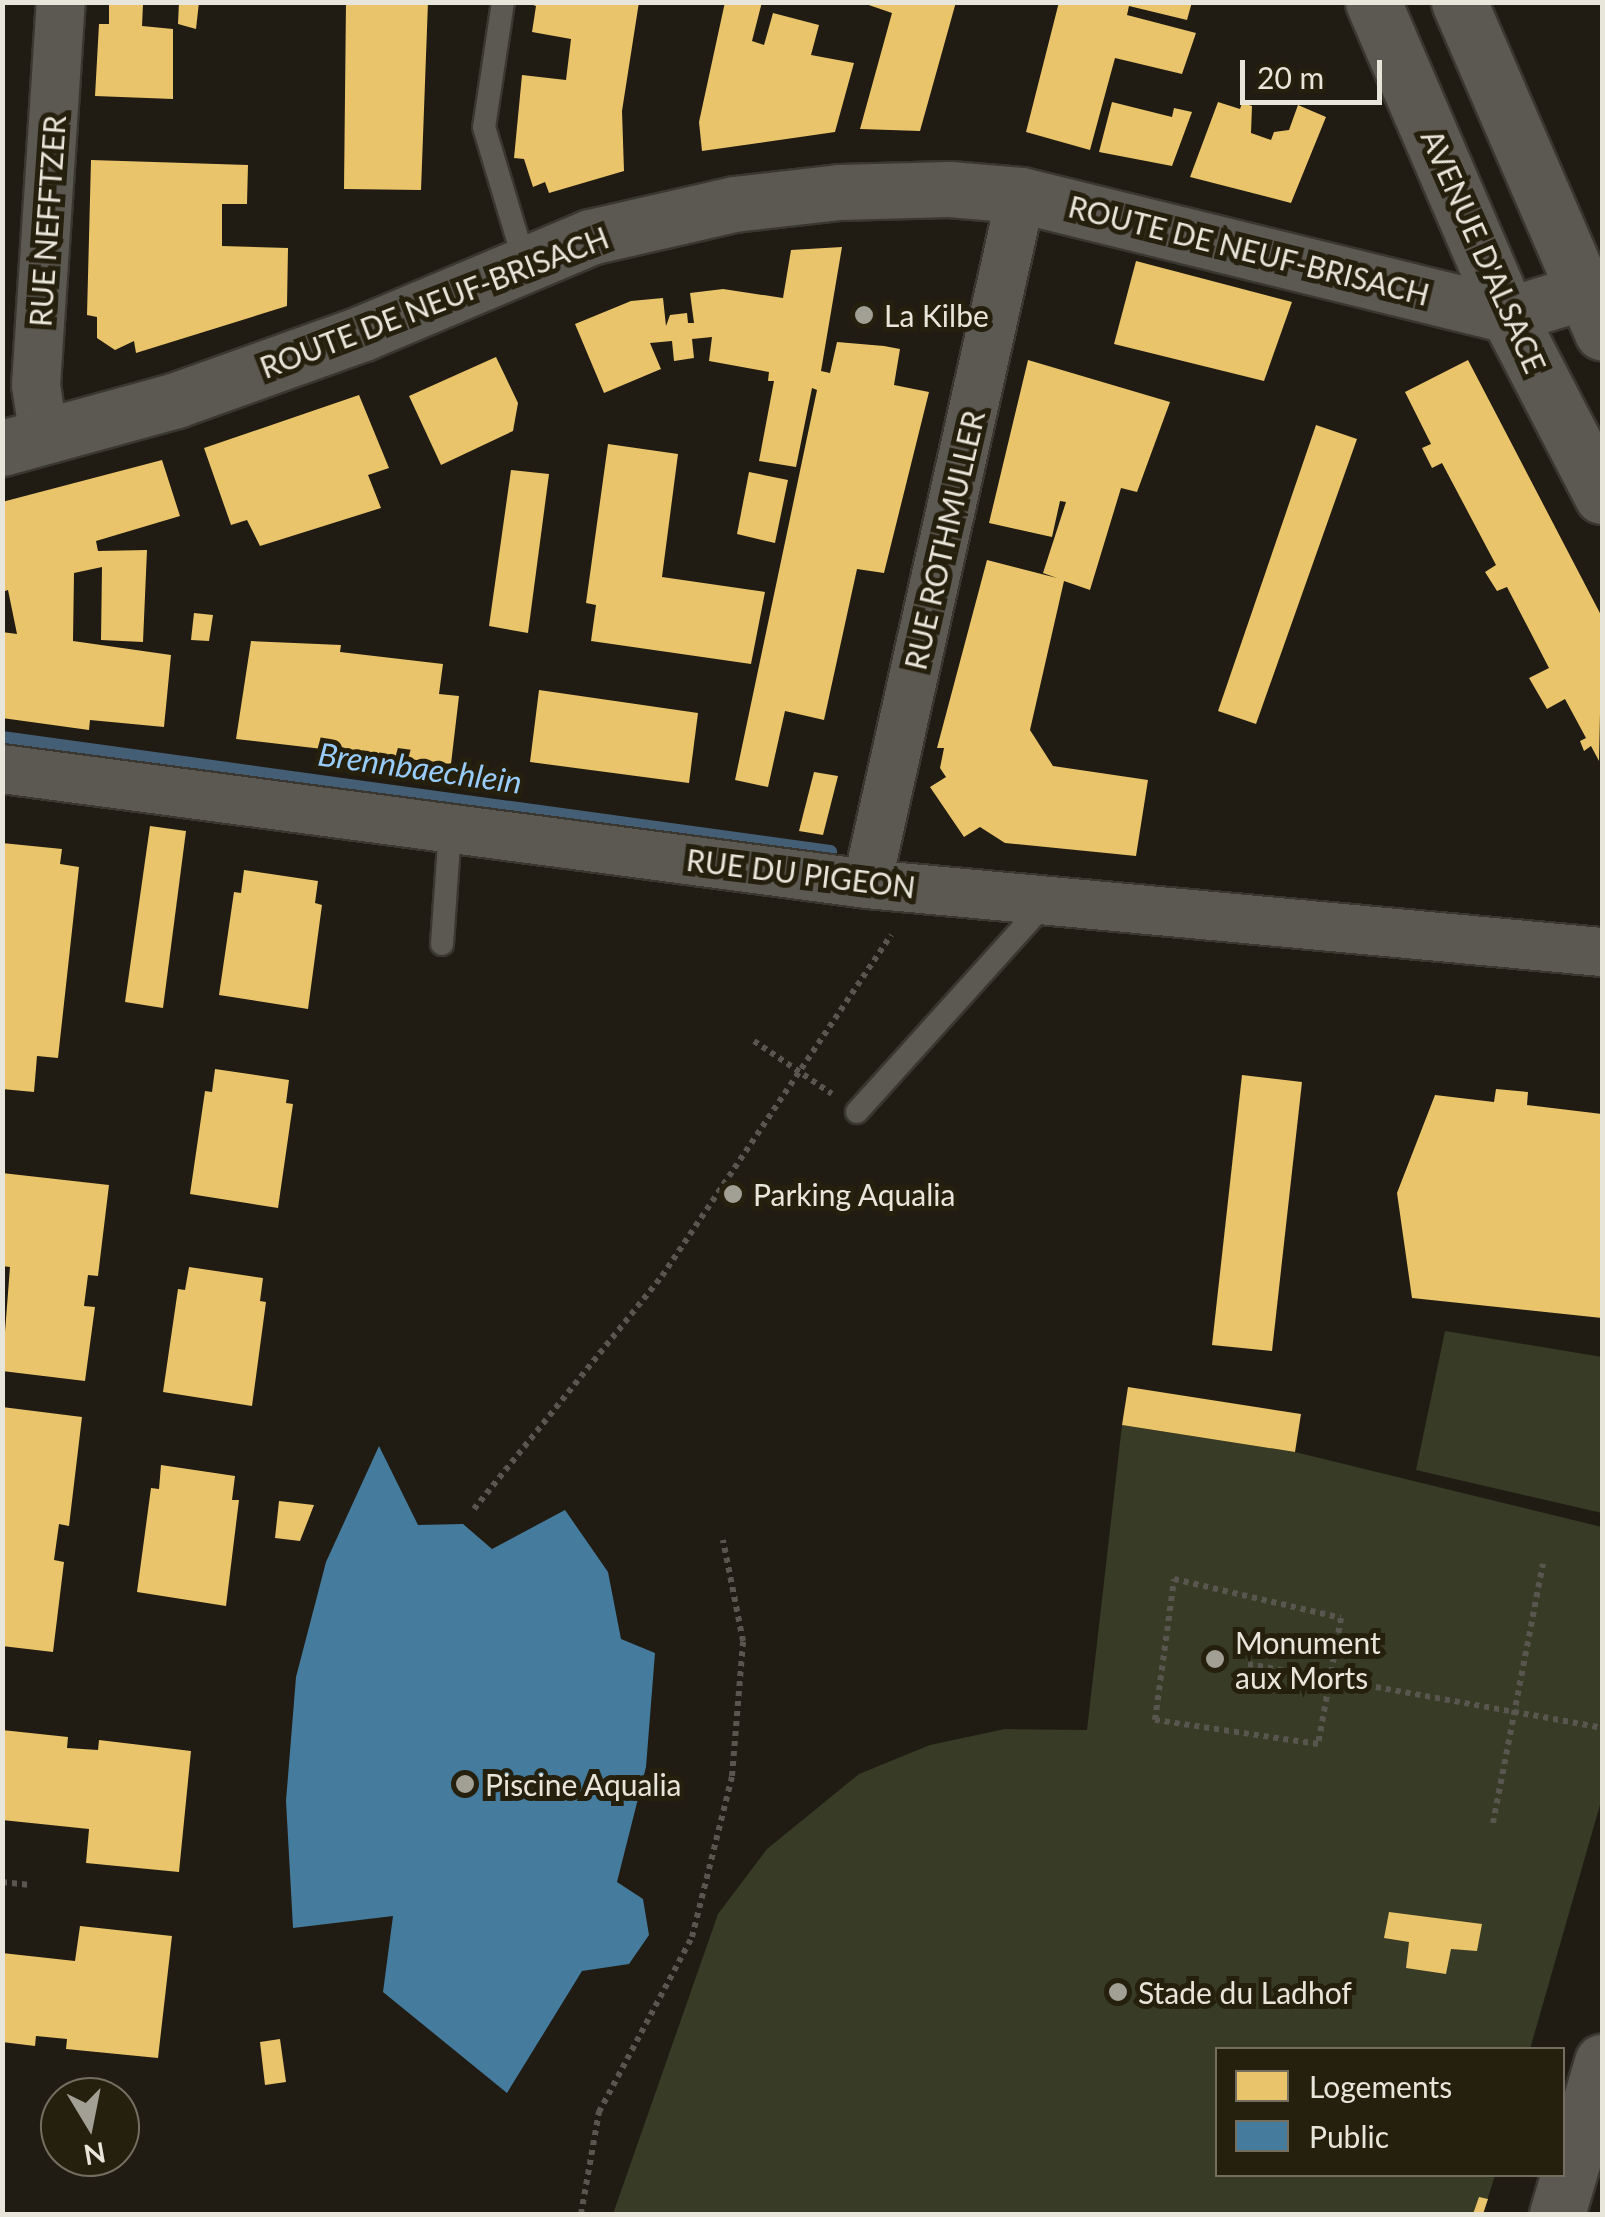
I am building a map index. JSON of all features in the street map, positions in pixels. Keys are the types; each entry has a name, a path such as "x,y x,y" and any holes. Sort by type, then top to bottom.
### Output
{"main road":[{"name":"AVENUE D'ALSACE","path":"1373,2 1489,300 1602,496"},
{"path":"1458,2 1593,286 1489,300"},
{"name":"ROUTE DE NEUF-BRISACH","path":"23,444 344,340 590,237 734,204 949,189 1021,196 1489,300"},
{"path":"1557,2214 1591,2143 1602,2062"}],"street":[{"name":"RUE NEFFTZER","path":"23,444 36,385 61,2"},
{"name":"RUE ROTHMULLER","path":"867,884 1021,196"},
{"name":"RUE DU PIGEON","path":"2,769 867,884 1602,952"}],"lane":[{"path":"503,2 484,127 525,264"},
{"path":"442,944 450,828"},
{"path":"857,1112 1047,901"}],"path":[{"path":"474,1509 662,1276 923,888"},
{"path":"754,1041 857,1112"},
{"path":"581,2214 599,2112 692,1937 732,1776 743,1641 723,1540"},
{"path":"1493,1823 1544,1564"},
{"path":"1174,1579 1342,1618 1330,1679 1318,1744 1156,1720 1174,1579"},
{"path":"1248,1664 1602,1728"},
{"path":"2,1882 30,1885"}],"green space":[{"path":"1445,1331 1602,1357 1602,1513 1416,1470"},
{"name":"Stade du Ladhof","path":"1122,1425 1295,1452 1602,1527 1602,1798 1531,2047 1215,2047 1215,2177 1494,2177 1483,2214 613,2214 718,1914 767,1849 859,1774 930,1745 1005,1729 1087,1730"}],"building: Logements":[{"path":"179,2 199,2 196,29 178,24"},
{"path":"346,2 428,2 421,190 344,189"},
{"path":"525,2 639,2 622,111 624,171 549,193 545,182 533,187 524,159 514,158 522,75 566,80 571,39 532,32 536,6"},
{"path":"725,2 762,2 752,41 764,45 773,13 819,25 811,55 854,63 835,132 702,151 699,122"},
{"path":"860,2 956,2 920,131 860,129 892,13"},
{"path":"1059,2 1192,2 1187,20 1129,6 1127,15 1196,33 1182,74 1115,58 1090,150 1026,132"},
{"path":"109,3 143,4 142,26 173,29 173,99 95,96 99,24 109,24"},
{"path":"1112,102 1172,117 1174,108 1192,112 1172,166 1099,152"},
{"path":"1218,102 1240,109 1242,103 1252,106 1251,133 1271,140 1274,132 1289,130 1298,105 1326,117 1291,203 1190,177"},
{"path":"91,160 248,165 247,204 222,204 222,246 288,248 287,306 136,353 134,341 115,350 97,338 97,317 87,315"},
{"path":"842,247 821,371 830,373 837,342 900,349 894,385 929,392 884,573 857,569 824,720 785,711 768,787 735,780 817,390 812,388 796,467 759,461 774,381 768,381 769,372 709,361 712,337 692,339 694,358 674,361 672,341 650,343 661,369 604,393 575,324 631,301 663,298 666,326 670,315 687,313 688,323 694,323 690,293 723,289 783,298 791,250"},
{"path":"1136,261 1292,302 1264,381 1114,344"},
{"path":"496,357 518,403 513,431 441,465 409,396"},
{"path":"1028,360 1170,402 1137,492 1121,488 1090,590 1064,581 1030,730 1053,766 1148,780 1136,856 1005,843 980,827 964,837 930,787 946,777 940,768 944,748 937,748 987,560 1057,578 1043,573 1066,502 1060,501 1052,537 989,523"},
{"path":"1468,360 1602,617 1599,761 1591,746 1584,751 1580,741 1586,738 1565,699 1547,709 1529,678 1549,668 1507,587 1497,591 1485,572 1496,565 1442,463 1432,468 1422,448 1431,444 1405,392"},
{"path":"359,395 389,468 368,475 381,508 260,546 247,520 231,525 204,448"},
{"path":"1316,425 1357,439 1256,724 1218,711"},
{"path":"608,444 678,454 662,577 765,592 751,664 591,641 596,605 586,603"},
{"path":"162,460 180,516 96,541 98,551 147,550 143,642 101,640 102,567 74,573 73,641 171,655 164,727 90,720 89,730 2,718 2,632 17,634 8,590 2,592 2,502"},
{"path":"511,470 549,474 528,633 489,626"},
{"path":"749,472 788,480 775,543 737,534"},
{"path":"194,613 213,615 209,641 191,640"},
{"path":"251,641 341,645 340,652 443,664 439,694 459,696 451,764 236,739"},
{"path":"539,690 698,713 689,783 530,762"},
{"path":"814,772 838,776 823,835 799,831"},
{"path":"150,826 186,831 163,1008 125,1002"},
{"path":"2,843 62,849 60,864 79,867 58,1058 37,1056 34,1092 2,1089"},
{"path":"244,870 318,881 315,903 322,905 308,1009 219,995 234,892 241,893"},
{"path":"215,1069 289,1080 286,1103 293,1104 278,1208 190,1194 205,1091 212,1092"},
{"path":"1242,1075 1302,1082 1272,1351 1212,1345"},
{"path":"1496,1089 1528,1092 1527,1105 1602,1114 1602,1318 1412,1298 1397,1193 1435,1095 1494,1102"},
{"path":"2,1173 109,1185 98,1276 88,1275 84,1306 95,1307 85,1381 2,1371 10,1267 2,1266"},
{"path":"189,1267 263,1278 260,1301 266,1302 252,1406 163,1392 178,1289 185,1290"},
{"path":"1128,1387 1301,1414 1295,1452 1122,1425"},
{"path":"2,1407 82,1417 69,1526 59,1524 54,1560 64,1562 53,1652 2,1646"},
{"path":"161,1465 235,1476 232,1500 239,1500 226,1606 137,1592 151,1488 159,1489"},
{"path":"279,1501 314,1505 300,1541 275,1538"},
{"path":"2,1730 68,1737 67,1748 98,1750 99,1740 191,1751 179,1872 86,1863 89,1829 2,1820"},
{"path":"1389,1912 1482,1924 1477,1951 1451,1949 1446,1974 1406,1968 1409,1942 1384,1938"},
{"path":"80,1926 172,1936 158,2058 66,2049 67,2039 36,2036 35,2046 2,2042 2,1953 75,1961"},
{"path":"280,2039 286,2082 265,2085 260,2042"},
{"path":"1479,2197 1488,2199 1483,2214 1473,2214"}],"building: Public":[{"name":"Piscine Aqualia","path":"379,1446 418,1525 463,1524 492,1549 565,1510 608,1572 621,1639 655,1653 646,1767 617,1882 643,1899 649,1935 629,1964 582,1971 507,2093 383,1992 393,1916 293,1928 286,1801 296,1677 326,1562"}],"waterway":[{"name":"Brennbaechlein","path":"2,738 830,852"}],"place":[{"name":"La Kilbe","path":"864,315"},
{"name":"Parking Aqualia","path":"733,1194"},
{"name":"Monument aux Morts","path":"1215,1659"},
{"name":"Piscine Aqualia","path":"465,1784"},
{"name":"Stade du Ladhof","path":"1118,1992"}]}
